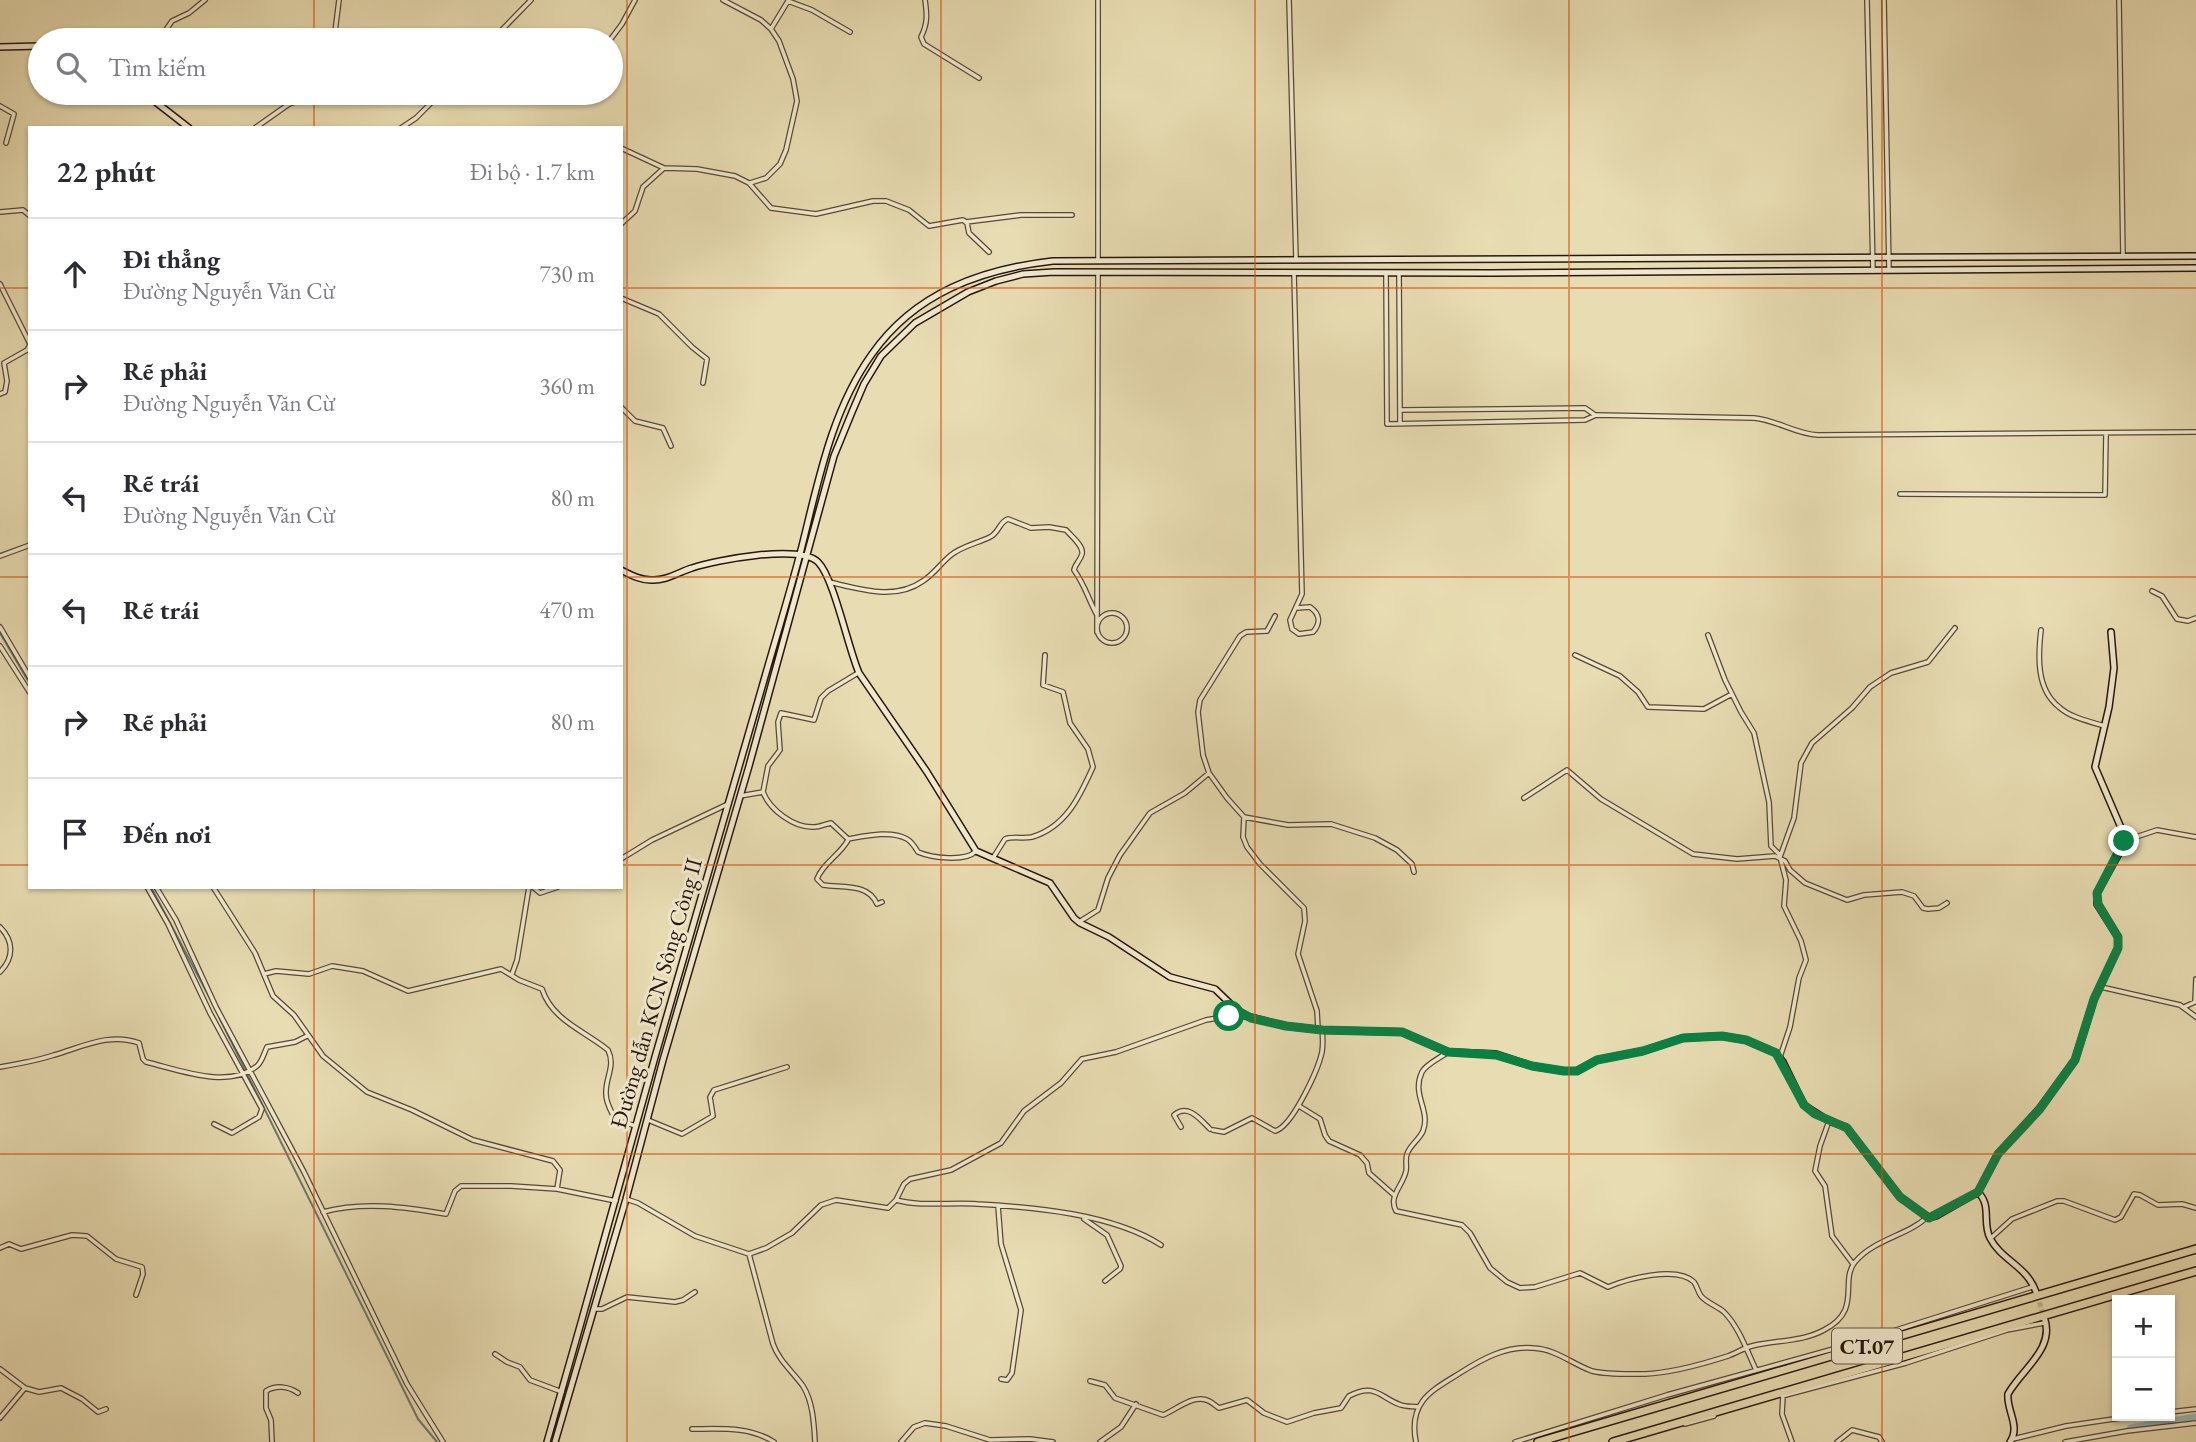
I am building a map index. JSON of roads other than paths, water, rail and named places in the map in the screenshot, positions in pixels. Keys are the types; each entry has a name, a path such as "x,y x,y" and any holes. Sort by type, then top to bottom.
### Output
{"highway":[{"name":"CT.07","path":"1538,1442 2196,1249"},
{"name":"CT.07","path":"1613,1442 2196,1271"}],"street":[{"path":"167,28 172,21 189,13 205,0"},
{"path":"336,28 339,0"},
{"path":"504,28 531,0"},
{"path":"619,28 635,0"},
{"path":"723,0 761,20 771,29 779,41 793,79 797,107 786,150 776,171 766,178 749,183"},
{"path":"925,0 928,10 925,30 921,37 923,44 979,78"},
{"path":"1098,0 1097,632 1102,640 1112,643 1125,637 1126,622 1120,615 1098,608"},
{"path":"1289,0 1296,260"},
{"path":"1867,0 1873,271"},
{"path":"1884,0 1889,270"},
{"path":"2119,0 2123,256"},
{"path":"771,29 788,1 812,10 850,32"},
{"path":"0,47 28,46"},
{"path":"159,105 186,126"},
{"path":"258,126 288,105"},
{"path":"404,126 429,105"},
{"path":"0,106 14,114 6,142"},
{"path":"623,149 664,168 725,173 749,183 771,208 816,214 873,201 886,201 909,210 929,226 956,220 965,222 1021,215 1072,215"},
{"path":"623,222 635,211 643,187 664,168"},
{"path":"0,212 23,210 28,214"},
{"path":"965,222 969,233 989,252"},
{"name":"Đường dẫn KCN Sông Công II","path":"547,1442 800,555 825,456 855,379 874,351 913,313 936,296 993,270 1052,261 2196,256"},
{"name":"Đường dẫn KCN Sông Công II","path":"555,1442 835,456 864,384 881,356 915,323 968,292 1023,274 2196,268"},
{"path":"1294,273 1302,594 1291,615 1290,624 1295,632 1304,635 1313,632 1318,624 1317,614 1302,594"},
{"path":"1386,273 1387,424 1585,420 1596,415 1762,419 1802,434 1818,435 2196,432"},
{"path":"1399,273 1400,423"},
{"path":"0,284 28,340"},
{"path":"623,299 659,314 692,347 704,354 707,359 703,383"},
{"path":"913,313 915,323"},
{"path":"0,394 5,393 7,381 4,363 28,347"},
{"path":"1400,410 1585,408 1596,415"},
{"path":"623,409 635,421 663,428 671,446"},
{"path":"1900,494 2105,495 2106,434"},
{"path":"829,582 876,593 916,586 950,555 993,536 1001,523 1008,519 1031,528 1066,530 1081,548 1081,555 1074,570 1086,587 1097,615"},
{"path":"0,556 28,546"},
{"path":"623,571 637,578 654,580 672,577 693,568 779,552 808,556 818,561 829,582 859,673 927,772 976,851 1050,883 1079,922 1109,937 1170,976 1215,989 1244,1016 1264,1022 1320,1030 1402,1032 1448,1052 1496,1055 1532,1066 1569,1072 1577,1071 1599,1059 1643,1051 1683,1038 1722,1036 1746,1040 1765,1047 1780,1057 1804,1105 1829,1121 1847,1128 1900,1197 1927,1217"},
{"path":"2152,591 2162,596 2177,619 2188,621 2196,618"},
{"path":"1297,608 1310,607"},
{"path":"1097,632 1099,621 1111,613"},
{"path":"1275,616 1267,631 1246,632 1240,636 1200,700 1198,712 1203,755 1209,773 1244,817 1288,825 1331,824 1375,838 1397,850 1412,864 1415,872"},
{"path":"0,627 28,675"},
{"path":"1780,1057 1790,1027 1806,956 1784,906 1786,880 1780,856 1794,818 1799,772 1808,749 1884,676 1931,660 1955,628"},
{"path":"2041,631 2039,670 2054,701 2058,707 2076,717 2104,726"},
{"path":"1416,1442 1414,1434 1418,1407 1427,1394 1476,1361 1511,1349 1543,1349 1595,1371 1636,1374 1671,1370 1724,1357 1745,1348 1797,1339 1824,1330 1832,1325 1847,1307 1853,1265 1876,1245 1978,1192 1998,1154 2039,1110 2075,1060 2099,986 2118,948 2118,937 2098,904 2097,893 2124,841 2122,830 2095,768 2114,668 2111,632"},
{"path":"1708,635 1732,694 1754,733 1769,802 1770,846 1786,861 1790,870 1800,879 1841,898 1851,900 1864,895 1902,892 1914,896 1923,908 1940,908 1947,903"},
{"path":"0,646 28,690"},
{"path":"993,858 1005,839 1033,836 1053,827 1073,810 1093,768 1088,749 1070,723 1063,691 1043,685 1045,654"},
{"path":"1576,655 1620,676 1638,692 1648,707 1704,709 1732,694"},
{"path":"848,839 831,823 809,827 785,818 763,792 768,766 780,752 778,722 781,713 814,720 820,700 828,691 859,673"},
{"path":"1524,798 1567,770 1601,799 1693,854 1737,859 1780,856"},
{"path":"1079,922 1098,910 1108,878 1120,855 1150,813 1185,793 1209,773"},
{"path":"740,796 763,792"},
{"path":"623,858 652,839 730,803"},
{"path":"1181,1127 1174,1115 1179,1111 1193,1113 1211,1129 1224,1132 1252,1118 1270,1130 1279,1130 1287,1125 1319,1063 1323,1043 1317,1011 1298,954 1305,921 1304,908 1260,864 1247,847 1243,837 1244,817"},
{"path":"2124,841 2157,830 2196,837"},
{"path":"882,902 877,904 874,896 865,890 822,885 817,879 824,866 841,851 848,839 898,836 910,841 918,852 935,856 966,858 976,851"},
{"path":"711,861 720,864"},
{"path":"148,889 211,1013 247,1072 323,1212 407,1384 443,1442"},
{"path":"157,889 176,920 262,1110 261,1114 232,1133 214,1124"},
{"path":"214,889 258,957 270,992 294,1015 323,1056 376,1097 412,1110 473,1140 554,1161 559,1170 557,1189"},
{"path":"512,974 531,889"},
{"path":"534,889 540,893 552,889"},
{"path":"0,927 5,931 11,946 9,960 0,972"},
{"path":"264,974 276,971 309,974 332,966 363,971 408,991 502,968 519,980 542,989 547,1003 560,1018 608,1050 611,1064 606,1099 616,1120 636,1126"},
{"path":"2183,1007 2195,1002 2196,979"},
{"path":"2099,986 2183,1007 2196,1017"},
{"path":"626,1199 695,1236 749,1254 792,1233 814,1210 828,1202 845,1201 884,1209 896,1200 904,1184 910,1179 951,1170 1001,1143 1024,1111 1055,1088 1082,1059 1116,1052 1206,1020 1235,1015 1238,1011"},
{"path":"0,1067 34,1061 99,1040 123,1038 139,1042 146,1062 184,1073 232,1077 247,1072 260,1063 267,1047 295,1042 307,1036"},
{"path":"1448,1052 1422,1070 1418,1095 1424,1110 1424,1125 1420,1138 1408,1151 1406,1173 1394,1195 1394,1208 1401,1213 1462,1225 1470,1233 1490,1268 1507,1282 1520,1288 1539,1286 1580,1273 1608,1287 1631,1278 1654,1275 1686,1278 1694,1282 1701,1296 1726,1314 1756,1370"},
{"path":"648,1119 682,1134 713,1116 710,1097 714,1090 787,1067"},
{"path":"1298,1105 1320,1119 1329,1141 1360,1155 1367,1163 1369,1173 1394,1195"},
{"path":"1829,1121 1815,1171 1825,1186 1833,1239 1853,1265"},
{"path":"323,1212 347,1206 376,1205 446,1214 455,1191 461,1186 557,1189 616,1200"},
{"path":"1515,1442 2035,1289 2027,1274 1990,1240 1986,1202 1978,1192"},
{"path":"1990,1240 2012,1219 2057,1201 2115,1220 2121,1217 2134,1194 2158,1205 2182,1203 2196,1208"},
{"path":"896,1200 1043,1209 1139,1231 1161,1245"},
{"path":"998,1206 1002,1244 1021,1310 1012,1373 1007,1380 1001,1379"},
{"path":"1079,1216 1104,1232 1115,1252 1121,1268 1105,1281"},
{"path":"0,1248 9,1244 24,1249 72,1235 87,1236 116,1259 142,1267 143,1274 136,1295"},
{"path":"749,1254 775,1350 804,1388 809,1399 815,1442"},
{"path":"593,1284 600,1287"},
{"path":"594,1309 602,1309 627,1297 661,1301 683,1300 695,1292"},
{"path":"1625,1442 1895,1366 2045,1320 2047,1338 2044,1346 2008,1394 2007,1401 2014,1427 2011,1441 2066,1426 2112,1419"},
{"path":"495,1354 507,1363 520,1367 530,1380 562,1392"},
{"path":"0,1369 25,1388 39,1392 61,1388 82,1399 98,1412 106,1409"},
{"path":"1090,1381 1105,1385 1115,1398 1163,1415 1185,1403 1202,1399 1209,1400 1219,1408 1247,1400 1264,1413 1287,1422 1341,1408 1352,1394 1367,1390 1385,1395 1400,1405 1418,1407"},
{"path":"272,1442 271,1420 265,1409 266,1391 286,1387 298,1393"},
{"path":"0,1418 25,1388"},
{"path":"1783,1396 1782,1414 1792,1442"},
{"path":"1100,1442 1121,1427 1136,1404"},
{"path":"2175,1411 2196,1409"},
{"path":"901,1442 914,1427 925,1423 946,1426 990,1440 1030,1439 1053,1442"},
{"path":"2065,1442 2196,1423"},
{"path":"692,1429 731,1428 761,1435 774,1442"},
{"path":"1837,1442 1852,1430 1878,1437 1882,1442"}],"waterway":[{"path":"0,633 28,681"},
{"path":"152,889 214,1006"},
{"path":"219,1017 418,1419 437,1442"},
{"path":"2131,1429 2196,1418"}],"tunnel":[{"path":"2037,1295 2044,1317"}]}
